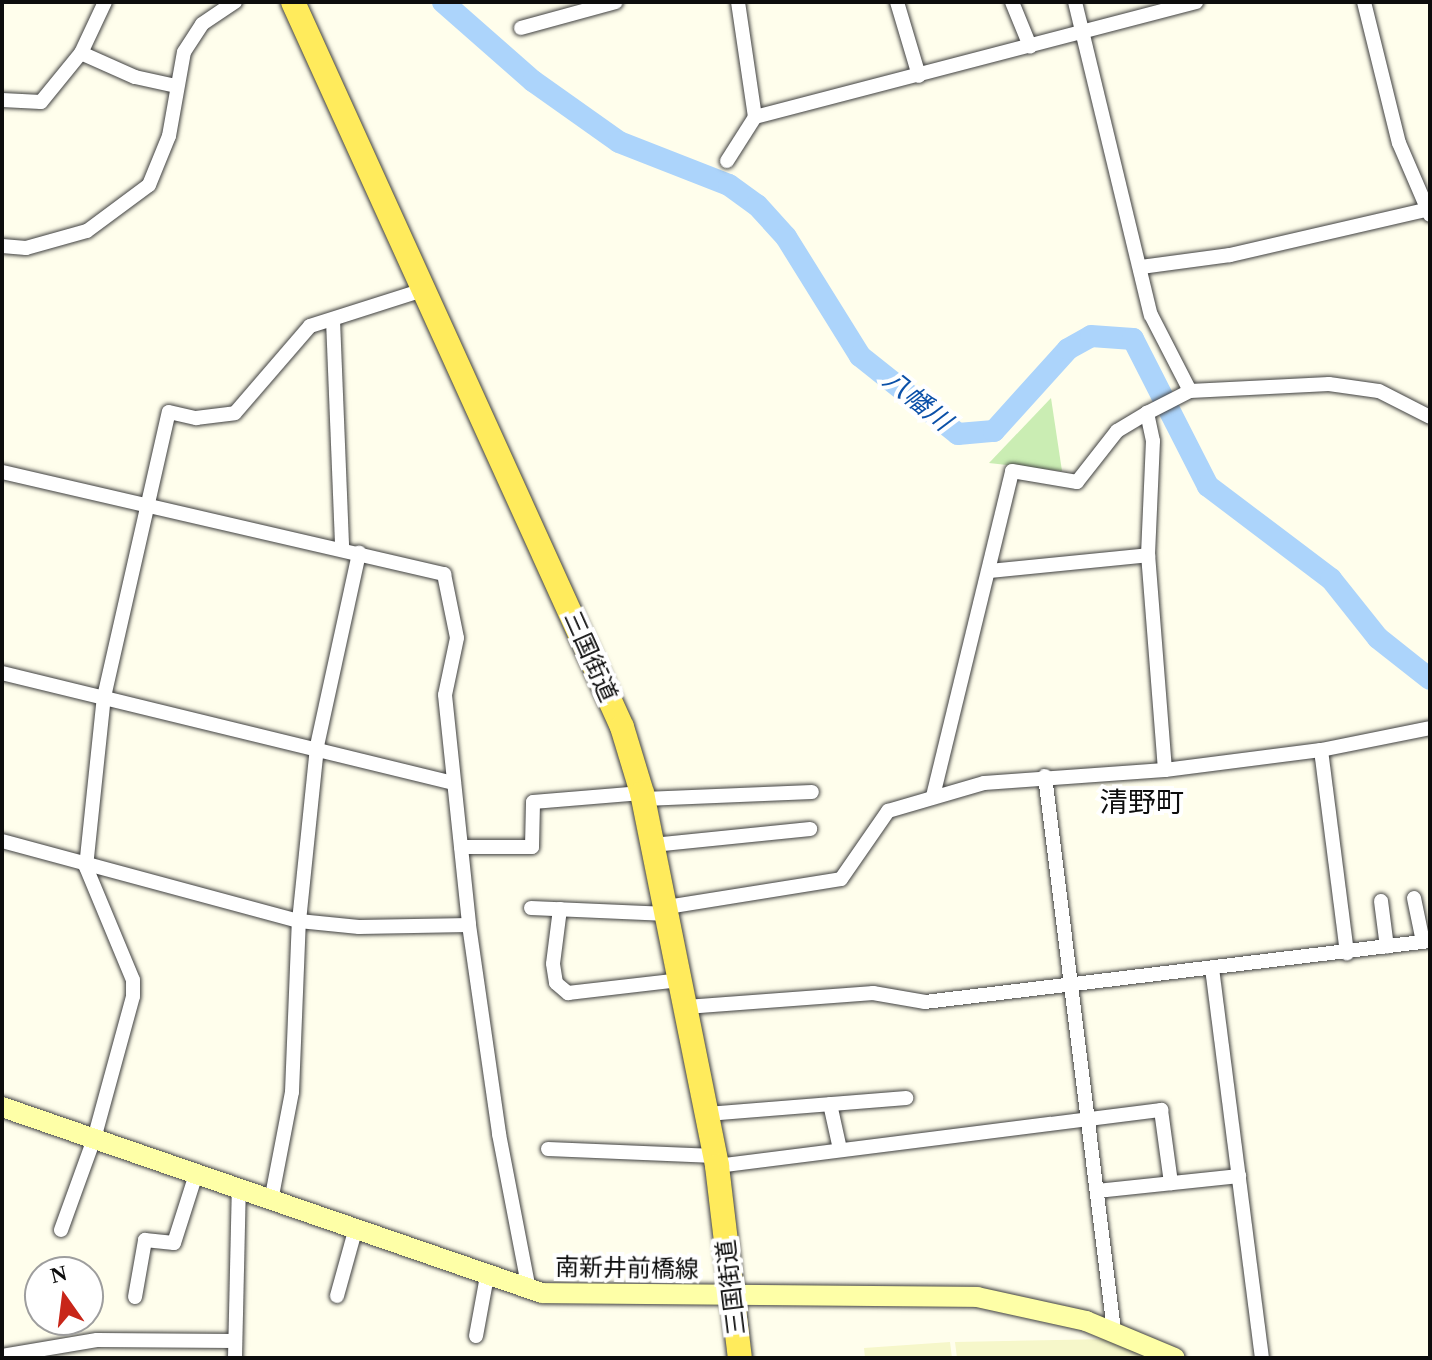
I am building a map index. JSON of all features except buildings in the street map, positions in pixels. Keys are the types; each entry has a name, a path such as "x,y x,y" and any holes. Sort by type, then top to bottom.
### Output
{"main road":[{"name":"三国街道","path":"293,2 622,727 643,796 716,1161 740,1358"},
{"name":"南新井前橋線","path":"2,1107 529,1290 574,1297 967,1296 1013,1301 1114,1331 1175,1358"}],"street":[{"path":"2,100 41,102 81,53 105,2"},
{"path":"204,2 212,16"},
{"path":"2,246 26,248 87,231 133,201 161,162 184,52 212,16 234,2"},
{"path":"521,28 574,8 616,2"},
{"path":"727,161 755,117 738,2"},
{"path":"897,2 919,76"},
{"path":"1012,2 1030,46"},
{"path":"1075,2 1151,315 1190,391"},
{"path":"755,117 1196,2"},
{"path":"1141,267 1230,255 1429,211 1399,143 1364,2"},
{"path":"81,53 135,77 176,86"},
{"path":"61,1230 94,1139 133,980 86,867 104,697 169,412 196,418 235,413 257,394 310,326 423,290"},
{"path":"333,320 342,549"},
{"path":"933,796 1012,471 1077,482 1117,431 1151,411 1177,401 1190,391 1329,384 1379,391 1428,421"},
{"path":"1151,411 1153,441 1148,555 1165,770"},
{"path":"2,472 444,574 457,638 445,695 469,925 499,1134 529,1290"},
{"path":"271,1201 292,1092 299,921 317,746 359,553"},
{"path":"989,571 1148,555"},
{"path":"2,673 317,746 454,783"},
{"path":"531,908 667,910 841,879 888,811 933,796 1045,776 1165,770 1321,750 1430,728"},
{"path":"1321,750 1347,953"},
{"path":"1045,776 1114,1331"},
{"path":"461,847 532,847 533,802 812,792"},
{"path":"653,845 810,829"},
{"path":"2,841 86,867 299,921 359,927 469,925"},
{"path":"686,1007 873,993 925,1002 1426,942 1414,898"},
{"path":"1381,901 1387,947"},
{"path":"560,909 553,964 556,983 568,993 681,980"},
{"path":"1212,968 1262,1358"},
{"path":"707,1114 906,1098"},
{"path":"830,1104 840,1149"},
{"path":"548,1149 716,1161 1161,1110 1171,1183"},
{"path":"135,1297 145,1240 174,1243 196,1174"},
{"path":"1097,1191 1239,1176"},
{"path":"235,1358 239,1188"},
{"path":"337,1296 355,1231"},
{"path":"476,1336 487,1276"},
{"path":"2,1356 97,1340 234,1341"},
{"path":"158,1342 158,1358"}],"green space":[{"path":"1051,398 1062,471 989,463"},
{"path":"1111,1339 1153,1358 957,1358 955,1342"},
{"path":"950,1342 952,1358 865,1358 864,1348"}],"waterway":[{"name":"八幡川","path":"443,2 533,81 619,142 729,185 757,205 786,237 860,356 958,434 994,431 1068,349 1091,336 1133,339 1208,486 1331,579 1378,638 1430,679"}],"district":[{"name":"清野町","path":"1142,803"}]}
